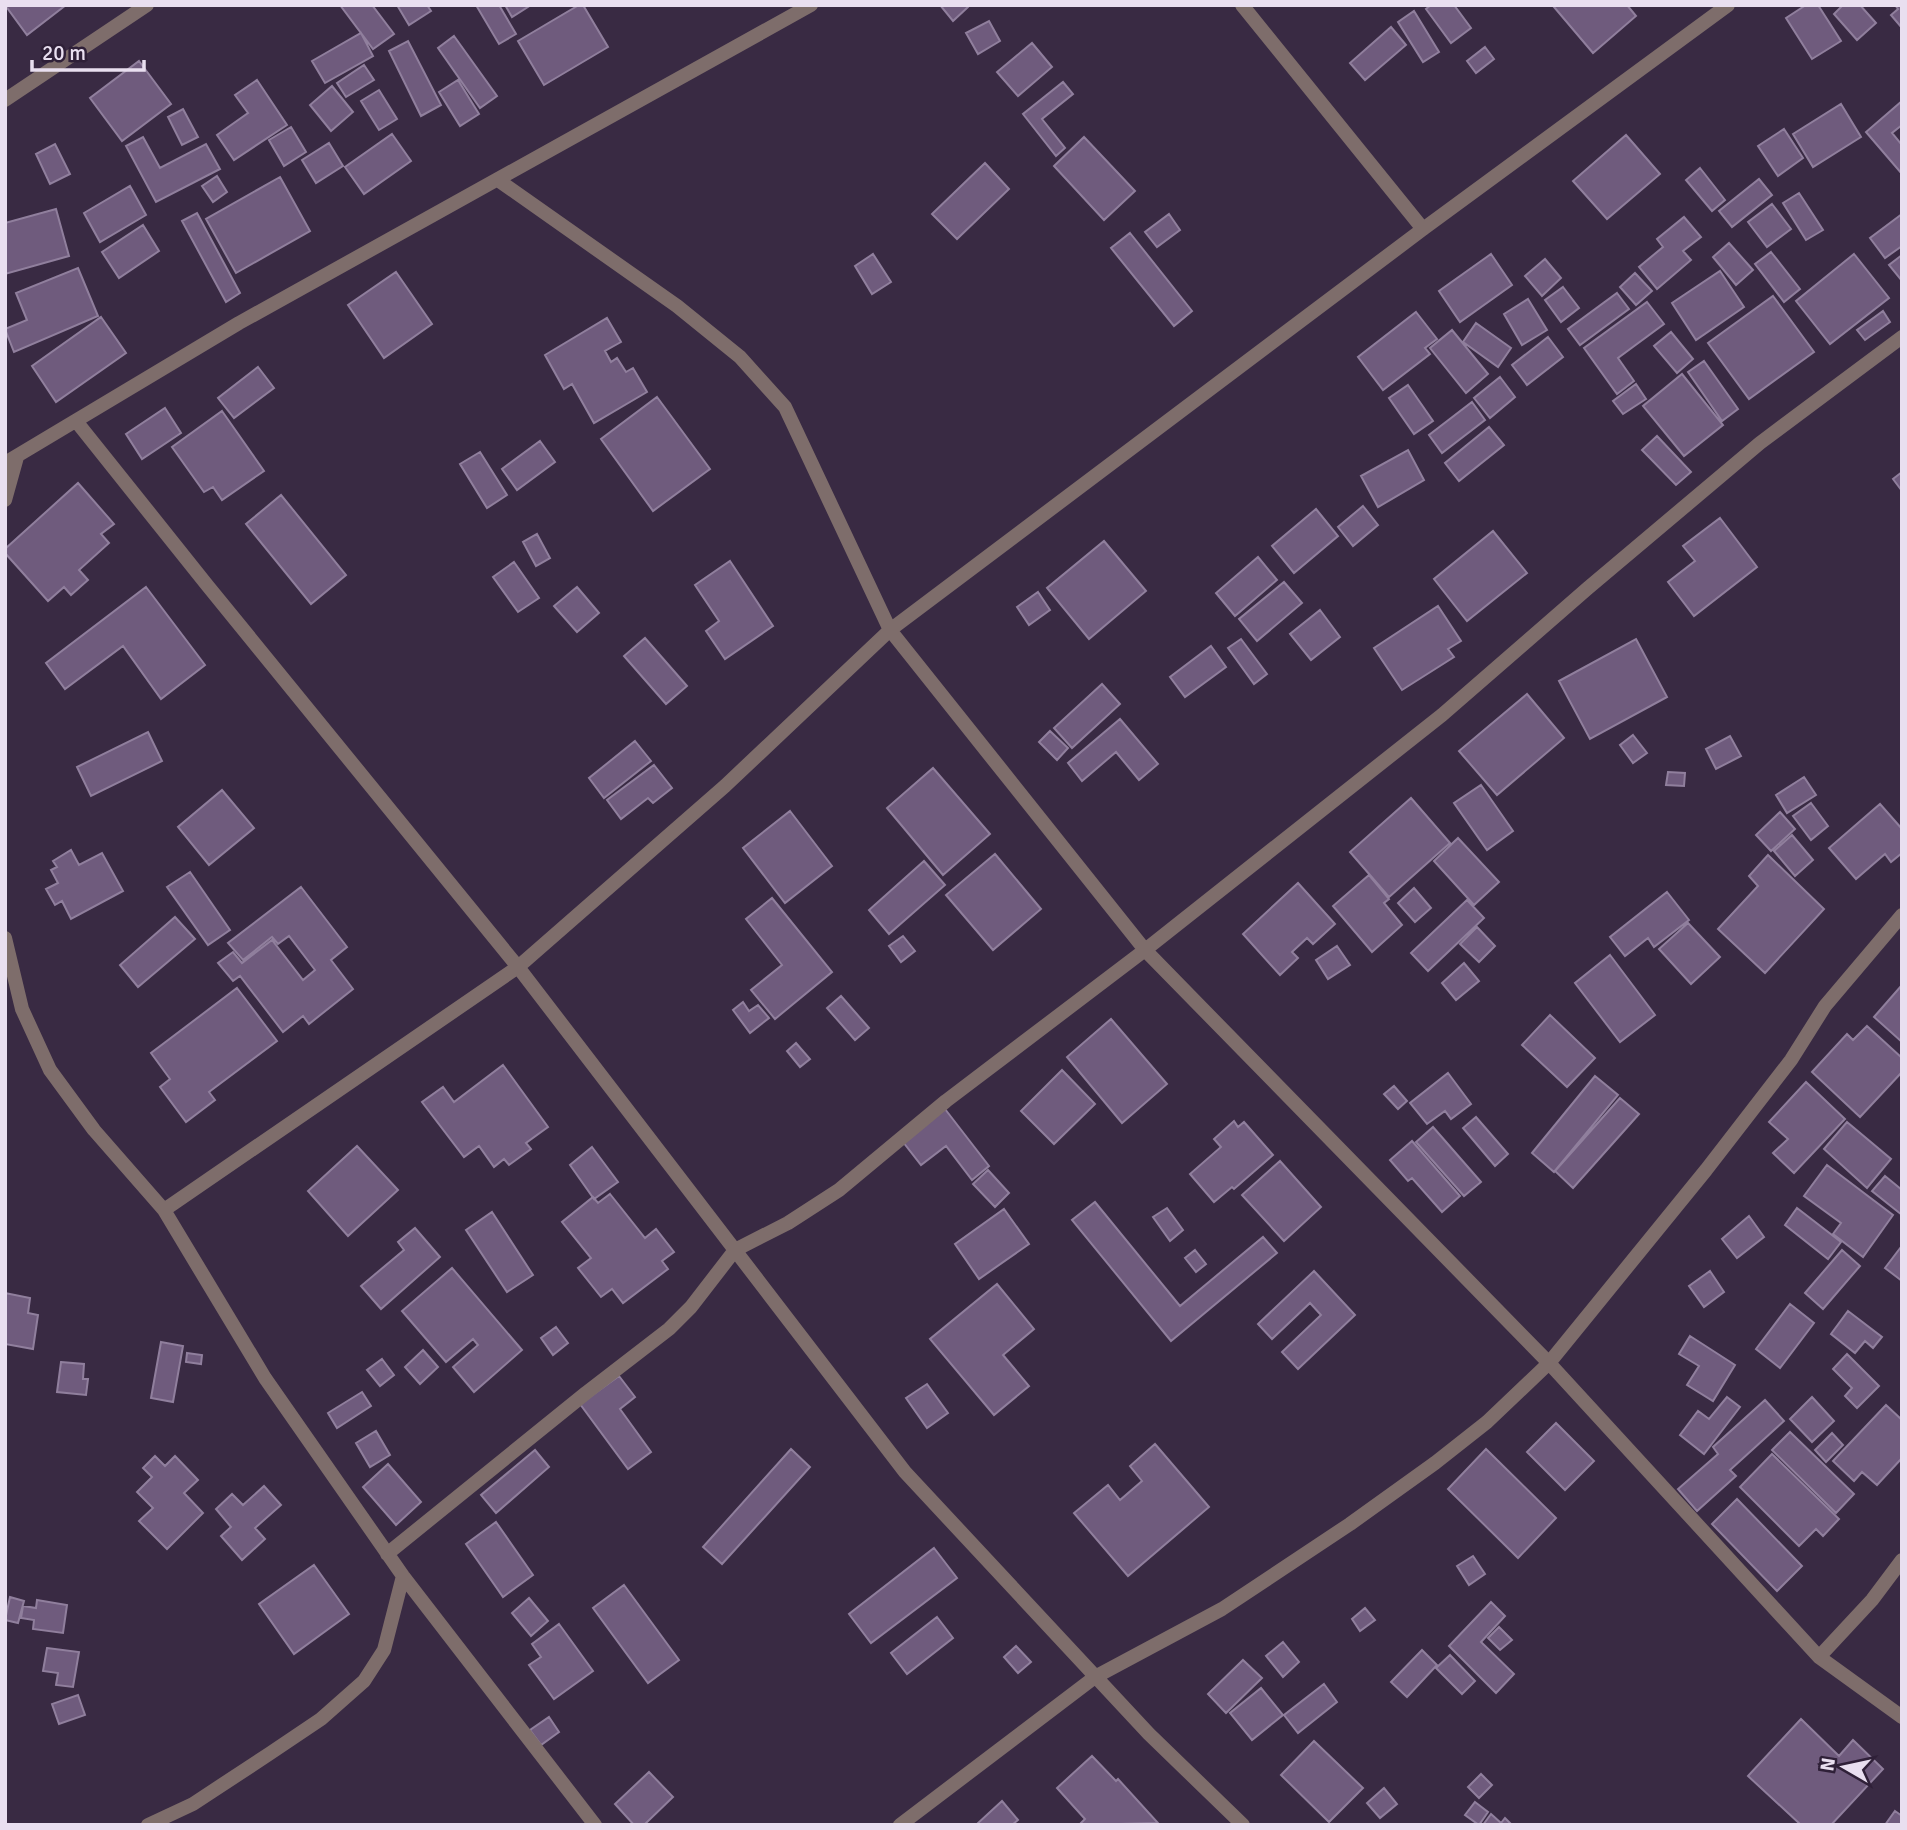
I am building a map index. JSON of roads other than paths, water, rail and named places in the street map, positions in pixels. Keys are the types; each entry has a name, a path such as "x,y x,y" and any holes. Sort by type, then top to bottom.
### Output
{"street":[{"path":"5,100 148,5"},
{"path":"5,500 11,460 239,323 811,5"},
{"path":"1242,5 1423,229"},
{"path":"164,1210 518,967 725,786 890,630 1423,229 1728,5"},
{"path":"498,180 677,306 740,357 785,407 890,630 1145,950 1549,1363 1819,1657 1902,1717"},
{"path":"387,1554 669,1329 691,1307 735,1250 788,1223 839,1190 946,1101 1145,950 1442,715 1588,587 1760,443 1902,337"},
{"path":"76,421 518,967 905,1472 1149,1734 1243,1825"},
{"path":"900,1825 1095,1677 1222,1609 1350,1524 1487,1422 1549,1363 1783,1071 1825,1006 1902,915"},
{"path":"5,938 22,1009 50,1070 94,1130 164,1210 265,1378 387,1554 595,1825"},
{"path":"1819,1657 1872,1600 1902,1560"},
{"path":"148,1825 193,1804 269,1754 321,1719 364,1681 384,1650 403,1576"}]}
